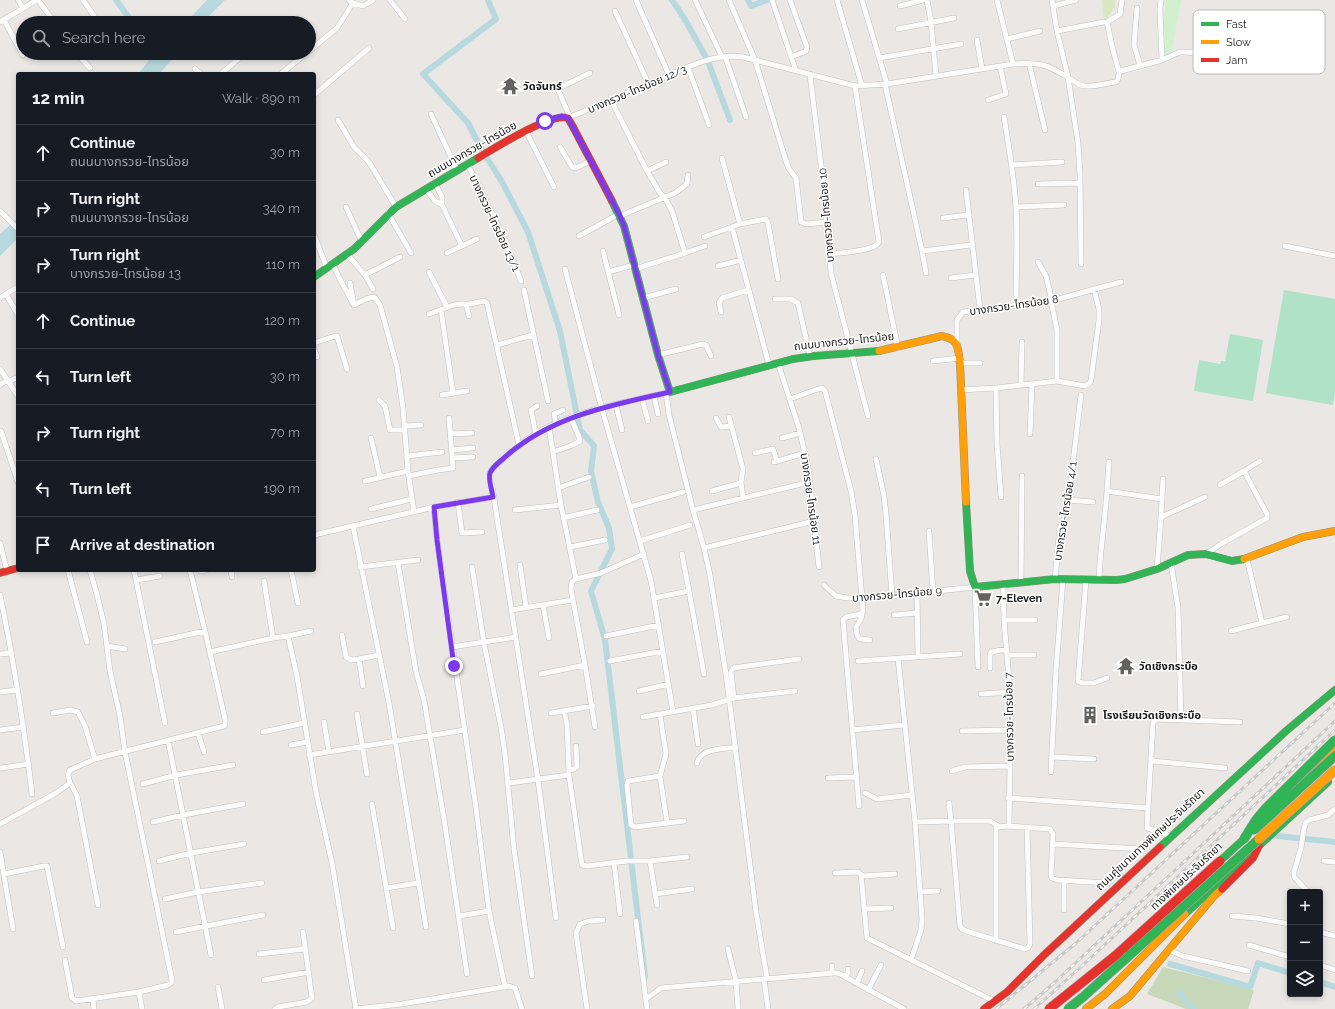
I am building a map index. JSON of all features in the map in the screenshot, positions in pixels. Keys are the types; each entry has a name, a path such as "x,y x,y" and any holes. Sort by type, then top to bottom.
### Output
{"main road":[{"name":"ถนนบางกรวย-ไทรน้อย","path":"316,276 348,254 362,242 388,213 396,207 526,131 551,119 562,116 569,117"},
{"path":"569,117 590,161 619,215 635,267 658,355 665,393"},
{"name":"ถนนบางกรวย-ไทรน้อย","path":"665,393 773,364 810,356 880,351 898,348 942,336 951,338 957,345"},
{"path":"957,345 960,360 970,571 975,587 1059,579 1125,579 1157,569 1188,555 1206,554 1232,561 1247,559 1303,537 1335,531"},
{"path":"4,572 16,569"},
{"name":"ถนนคู่ขนานทางพิเศษประจิมรัถยา","path":"984,1009 1007,992 1071,929 1171,836 1286,731 1335,690"},
{"path":"1244,840 1256,820 1266,808 1335,740"},
{"path":"1175,913 1170,908 1171,901 1335,748"},
{"name":"ทางพิเศษประจิมรัถยา","path":"1049,1009 1076,989 1142,933 1335,756"},
{"path":"1086,1009 1105,994 1185,914 1332,778 1315,768"},
{"name":"ทางพิเศษประจิมรัถยา","path":"1067,1009 1083,997 1335,770"},
{"path":"1112,1009 1130,996 1214,896 1253,858 1262,843"},
{"path":"1067,1009 1070,994 1075,985 1141,927 1166,913 1185,914"}],"street":[{"path":"18,0 23,8"},
{"path":"16,44 2,21 38,0 50,16"},
{"path":"83,0 94,16"},
{"path":"316,45 337,28 345,16 351,2 363,6 373,0"},
{"path":"390,0 405,19"},
{"path":"636,0 669,75"},
{"path":"695,0 724,57 746,116"},
{"path":"729,0 755,60 789,169 796,178 801,222 806,224 827,222"},
{"path":"772,0 796,71"},
{"path":"790,0 807,47 806,51 791,57"},
{"path":"837,0 862,86"},
{"path":"862,0 886,84 926,273"},
{"path":"900,6 923,0"},
{"path":"927,0 931,22 936,76"},
{"path":"997,0 1013,64"},
{"path":"1076,0 1052,3 1068,77 1078,143 1081,264"},
{"path":"1122,0 1120,14 1107,22 1119,72 1124,69 1162,60 1180,52 1193,53"},
{"path":"1161,0 1162,60"},
{"path":"1137,8 1134,45 1140,65"},
{"path":"616,11 648,84"},
{"path":"898,30 954,18"},
{"path":"1057,31 1104,22"},
{"path":"1007,39 1040,31"},
{"path":"977,40 982,69"},
{"path":"879,58 961,44"},
{"path":"316,93 369,48"},
{"name":"บางกรวย-ไทรน้อย 12/3","path":"569,117 707,60 736,56 855,86 886,84 1013,64 1029,63 1041,64 1068,77 1080,85 1089,86 1116,82 1119,72"},
{"path":"83,60 90,68"},
{"path":"223,72 237,60"},
{"path":"283,72 298,60"},
{"path":"1029,63 1045,130"},
{"path":"988,100 1006,93 1000,66"},
{"path":"688,67 709,124"},
{"path":"195,69 198,72"},
{"path":"569,117 559,92 559,88 590,72"},
{"name":"บางกรวย-ไทรน้อย 10","path":"810,75 819,144 833,282 868,416"},
{"path":"830,254 877,246 879,242 855,86"},
{"path":"610,100 647,171 672,210 685,253"},
{"path":"431,114 457,170"},
{"path":"1004,116 1012,164 1016,207 1016,305"},
{"path":"338,120 354,147 372,167 396,207"},
{"path":"526,131 554,187"},
{"path":"560,147 572,168 576,168 590,161"},
{"path":"722,158 740,224"},
{"path":"647,171 666,162"},
{"path":"1012,164 1062,162"},
{"name":"บางกรวย-ไทรน้อย 13/1","path":"468,164 505,240 521,281"},
{"path":"579,236 619,215 675,193 685,186 688,181 688,176"},
{"path":"435,183 442,197 442,205 462,246"},
{"path":"1038,184 1080,183"},
{"path":"426,189 435,201 442,205"},
{"path":"966,190 971,245 980,309"},
{"path":"1016,207 1064,205"},
{"path":"346,207 362,242"},
{"path":"0,210 16,227"},
{"path":"388,213 412,253"},
{"path":"943,218 968,215"},
{"path":"704,237 740,224 764,218 767,220 778,280"},
{"name":"บางกรวย-ไทรน้อย 11","path":"732,227 748,290 773,364 790,399 800,433 810,482 819,567"},
{"path":"316,239 330,266 354,305"},
{"path":"447,253 477,239"},
{"path":"922,251 971,245"},
{"path":"608,272 635,267 706,246"},
{"path":"1285,246 1335,256"},
{"path":"603,251 619,315"},
{"path":"348,254 374,289"},
{"path":"365,275 400,257"},
{"path":"718,266 741,260"},
{"path":"1038,262 1046,276 1057,330 1056,381"},
{"path":"565,270 602,409 644,554 659,625 673,712"},
{"path":"429,272 447,307"},
{"path":"883,275 898,348"},
{"path":"951,278 975,275"},
{"name":"บางกรวย-ไทรน้อย 8","path":"957,345 958,320 962,312 1016,305 1030,305 1051,301 1121,282"},
{"path":"350,283 354,305"},
{"path":"0,298 16,288"},
{"path":"643,298 676,289"},
{"path":"961,390 996,388 1056,381 1086,386 1090,383 1099,320 1099,308 1094,289"},
{"path":"524,290 548,401"},
{"path":"721,312 719,303 722,298 748,290"},
{"path":"6,294 16,312"},
{"path":"354,305 373,297 380,305 397,367 405,428 408,473 414,512"},
{"path":"775,299 791,299 798,303 810,356"},
{"path":"429,314 458,304 473,304 484,301 487,303 519,445"},
{"path":"466,304 469,316"},
{"path":"441,310 453,393"},
{"path":"497,345 533,335"},
{"path":"316,342 337,336 348,369"},
{"path":"1021,385 1022,342"},
{"path":"658,355 703,344 706,345 711,356"},
{"path":"933,361 960,360 980,363"},
{"path":"0,369 16,393"},
{"path":"0,385 16,378"},
{"path":"1030,434 1032,384"},
{"path":"790,399 821,388 825,391 851,491 855,515 864,611 862,613 861,620 856,627 857,635 860,639 870,640"},
{"path":"996,388 997,444 1001,497"},
{"path":"442,395 467,391"},
{"path":"556,918 538,780 490,476 492,469 519,445 549,427 580,415 665,393 669,415 704,548 726,674 768,1009"},
{"name":"บางกรวย-ไทรน้อย 4/1","path":"1051,772 1056,670 1060,528 1066,513 1081,395"},
{"path":"654,396 658,414"},
{"path":"642,398 648,421"},
{"path":"379,400 385,406 390,430 393,431 421,425"},
{"path":"616,405 622,430"},
{"path":"536,434 532,410 537,406"},
{"path":"556,424 554,414 563,410"},
{"path":"365,481 408,473 452,469 449,418"},
{"path":"553,452 580,441 572,418"},
{"path":"716,418 721,427 731,426"},
{"path":"729,418 743,469 741,483 744,498"},
{"path":"549,427 563,518 576,579"},
{"path":"1,431 16,476"},
{"path":"450,434 472,433"},
{"path":"782,438 800,433"},
{"path":"371,438 380,477"},
{"path":"452,450 473,448"},
{"path":"755,453 773,449 776,462 805,453"},
{"path":"407,456 442,452"},
{"path":"452,458 473,457"},
{"path":"876,459 884,496 892,596"},
{"path":"1220,485 1260,461"},
{"path":"1099,580 1100,549 1106,510 1110,462"},
{"path":"1206,554 1267,518 1267,514 1244,471"},
{"path":"1021,582 1022,476"},
{"path":"558,488 589,477"},
{"path":"1157,569 1163,479"},
{"path":"693,510 810,482"},
{"path":"712,491 741,483"},
{"path":"1107,491 1162,499"},
{"path":"630,508 683,492"},
{"path":"316,535 434,507 493,497"},
{"path":"1161,517 1205,497"},
{"path":"370,509 412,499"},
{"path":"1068,500 1093,502"},
{"path":"458,502 462,533 482,532"},
{"path":"515,510 561,504"},
{"path":"434,507 437,540 452,647 484,860 489,911 505,987"},
{"path":"563,518 597,510"},
{"path":"704,548 814,521"},
{"path":"640,541 690,525"},
{"path":"353,526 395,741 426,927"},
{"path":"929,531 933,592"},
{"path":"570,547 604,540"},
{"path":"0,543 4,572"},
{"path":"595,727 586,665 571,585 576,579 601,573 644,554"},
{"path":"682,554 704,674"},
{"path":"1247,559 1262,623"},
{"path":"360,567 418,560"},
{"path":"398,562 416,672 424,700 430,735 467,974"},
{"path":"1171,563 1178,615 1181,719"},
{"path":"520,565 526,607"},
{"path":"472,568 484,643 501,727 514,849 532,976"},
{"path":"69,572 87,642"},
{"path":"65,960 73,1000 76,1002 139,992 168,985 172,980 125,752 120,716 112,684 104,624 91,572"},
{"path":"134,572 165,723"},
{"path":"98,905 76,796 68,775 70,770 95,759 224,726 226,722 190,572"},
{"path":"231,572 232,577"},
{"path":"291,572 298,602"},
{"path":"136,580 160,576"},
{"path":"1086,580 1078,681 1082,683 1094,683 1107,678"},
{"path":"264,581 273,638"},
{"name":"บางกรวย-ไทรน้อย 9","path":"824,585 833,594 840,597 862,598 917,594 975,587"},
{"name":"บางกรวย-ไทรน้อย 7","path":"1003,585 1004,620 1010,692 1010,766 1008,798 1009,826"},
{"path":"975,587 978,667"},
{"path":"654,598 690,591"},
{"path":"917,594 918,656"},
{"path":"0,595 12,653 24,727 32,794"},
{"path":"511,610 573,600"},
{"path":"543,605 549,638"},
{"path":"859,806 843,620 846,617 862,613"},
{"path":"894,615 917,613"},
{"path":"1231,631 1287,617"},
{"path":"1004,620 1035,620"},
{"path":"606,636 659,625"},
{"path":"155,642 205,631"},
{"path":"210,652 311,631"},
{"path":"342,635 346,657 351,660 378,655"},
{"path":"288,636 297,676 309,755 332,863 356,1009 402,1004 509,986 515,988 519,995 522,1009"},
{"path":"452,647 516,637"},
{"path":"107,646 125,649"},
{"path":"610,661 663,652"},
{"path":"990,668 991,652 1034,655"},
{"path":"0,654 12,653"},
{"path":"858,661 960,654"},
{"path":"898,658 915,822 922,924 911,960"},
{"path":"358,659 363,686"},
{"path":"729,700 731,672 733,668 799,659"},
{"path":"541,674 586,665"},
{"path":"639,691 669,684"},
{"path":"0,692 17,690"},
{"path":"643,717 729,700 795,691"},
{"path":"981,694 1010,692"},
{"path":"551,713 592,706"},
{"path":"693,708 698,744"},
{"path":"53,713 70,710 78,712 85,726 95,759"},
{"path":"564,711 567,724 569,773 582,865 587,866 635,860 650,861 687,857"},
{"path":"357,714 367,774"},
{"path":"660,714 666,754 660,776 667,823"},
{"path":"1171,836 1147,828 1154,720 1159,718 1240,722"},
{"path":"324,722 329,752"},
{"path":"263,732 304,723"},
{"path":"852,730 904,725"},
{"path":"0,730 24,727"},
{"path":"309,755 464,730"},
{"path":"962,731 1010,730"},
{"path":"198,733 204,752"},
{"path":"168,740 211,955"},
{"path":"291,745 307,742"},
{"path":"508,783 538,780 569,773 577,767 576,746"},
{"path":"697,763 699,757 704,752 736,747"},
{"path":"1052,757 1094,759"},
{"path":"1152,761 1225,768"},
{"path":"0,768 29,764"},
{"path":"143,784 176,775 233,765"},
{"path":"952,771 965,767 1010,766"},
{"path":"660,776 628,781 627,785 631,825 635,827 684,821"},
{"path":"828,778 856,777"},
{"path":"0,824 56,793 70,783"},
{"path":"865,793 877,799 912,795"},
{"path":"1008,798 1148,808"},
{"path":"949,802 960,926 966,931 1025,949 1028,948 1030,944 1027,827"},
{"path":"153,822 243,804"},
{"path":"372,804 393,928"},
{"path":"1305,889 1294,877 1294,872 1301,848 1306,822 1316,817 1328,815 1335,809"},
{"path":"915,822 990,821 998,826 1050,829 1053,834 1051,875 1054,879 1108,883"},
{"path":"996,940 995,829 998,826"},
{"path":"159,861 191,853 244,844"},
{"path":"1052,844 1143,850"},
{"path":"0,852 13,929"},
{"path":"650,861 656,905"},
{"path":"1324,861 1335,862"},
{"path":"614,862 620,914"},
{"path":"4,874 47,866 63,947"},
{"path":"835,873 858,872 862,876 867,938 994,1001"},
{"path":"862,876 895,874"},
{"path":"1064,880 1064,910"},
{"path":"165,900 198,892 262,883"},
{"path":"386,888 418,883"},
{"path":"655,894 692,889"},
{"path":"920,892 938,891"},
{"path":"864,909 891,908"},
{"path":"459,916 489,911"},
{"path":"176,932 263,915"},
{"path":"1232,916 1256,918 1287,923"},
{"path":"587,1009 576,933 580,924 589,921 603,920"},
{"path":"636,921 647,1009"},
{"path":"275,1009 278,1007 307,1002 312,998 303,932"},
{"path":"1323,933 1335,936"},
{"path":"1249,945 1287,956"},
{"path":"259,954 305,948"},
{"path":"728,949 736,981 738,1009"},
{"path":"1169,950 1183,956 1248,971"},
{"path":"868,990 881,965"},
{"path":"832,966 832,973"},
{"path":"1323,967 1335,970"},
{"path":"845,977 848,973 848,969"},
{"path":"856,983 862,971"},
{"path":"264,980 309,972"},
{"path":"646,999 661,988 838,973 904,1009"},
{"path":"218,987 222,1009"},
{"path":"139,992 142,1009"},
{"path":"93,1000 94,1009"},
{"path":"301,1003 305,1009"}],"green space":[{"path":"1102,0 1115,0 1115,7 1104,22"},
{"path":"1166,0 1181,0 1171,54 1161,52"},
{"path":"1284,290 1335,299 1335,393 1333,405 1266,393"},
{"path":"1230,334 1263,340 1253,401 1194,391 1199,360 1220,364 1221,361 1225,361"},
{"path":"1163,967 1254,990 1248,1009 1186,1009 1147,994"}],"water":[{"path":"207,0 225,0 209,16 192,16"},
{"path":"149,60 172,60 161,72 140,72"},
{"path":"16,220 16,240 0,256 0,234"}],"waterway":[{"path":"116,0 128,16"},
{"path":"488,0 496,19 423,74 468,123 483,152 501,180 528,232 560,331 580,430 594,446 591,471 598,502 609,528 612,549 591,591 605,640 645,977"},
{"path":"672,0 707,59 730,120"},
{"path":"748,0 751,6 767,0"},
{"path":"1268,835 1335,842"},
{"path":"1170,964 1250,987 1258,963 1287,972"},
{"path":"1323,983 1335,987"},
{"path":"1179,993 1194,1009"}],"railway":[{"path":"996,1009 1075,944 1335,703"},
{"path":"1024,1009 1054,983 1335,721"},
{"path":"1034,1009 1335,730"}],"traffic: fast":[{"path":"316,276 354,249 396,207 478,158"},
{"path":"612,201 624,226 658,355 670,392 793,359 879,351"},
{"path":"966,502 970,571 975,587 1055,579 1125,579 1157,569 1188,555 1206,554 1232,561 1244,559"},
{"path":"1160,847 1286,731 1335,690"},
{"path":"1244,839 1256,820 1266,808 1335,740"},
{"path":"1254,830 1335,756"},
{"path":"1182,914 1185,914 1328,782"},
{"path":"1220,861 1244,839"},
{"path":"1068,1009 1259,839"}],"traffic: slow":[{"path":"879,351 942,336 952,339 957,345 960,363 966,502"},
{"path":"1244,559 1303,537 1335,531"},
{"path":"1287,794 1335,748"},
{"path":"1259,839 1335,770"},
{"path":"1112,1009 1130,996 1214,896 1222,889"},
{"path":"1086,1009 1105,994 1185,914"}],"traffic: jam":[{"path":"478,158 509,139 537,125 549,120 568,118 612,201"},
{"path":"0,573 16,569"},
{"path":"1222,889 1253,858 1259,846"},
{"path":"984,1009 1007,992 1044,955 1160,847"},
{"path":"1049,1009 1115,956 1220,861"}],"place":[{"name":"วัดจันทร์","path":"510,86"},
{"name":"7-Eleven","path":"983,598"},
{"name":"วัดเชิงกระบือ","path":"1126,666"},
{"name":"โรงเรียนวัดเชิงกระบือ","path":"1090,715"}],"route":[{"path":"454,666 434,507 493,497 490,476 492,469 519,445 556,424 580,415 670,392 658,355 624,226 619,214 568,118 562,116 545,121"}]}
